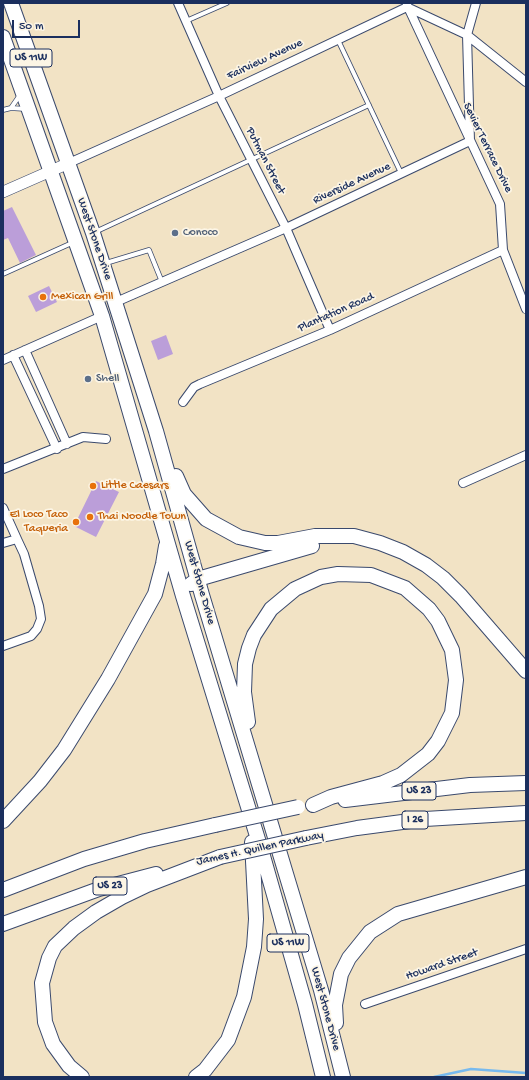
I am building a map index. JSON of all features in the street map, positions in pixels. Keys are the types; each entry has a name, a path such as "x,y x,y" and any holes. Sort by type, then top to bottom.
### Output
{"highway":[{"name":"West Stone Drive","path":"11,3 93,233 156,431 198,579 321,990 343,1077"},
{"name":"West Stone Drive","path":"3,37 52,170 102,316 166,540 303,996 323,1077"},
{"path":"76,241 89,254 104,296 116,302"},
{"path":"102,316 109,318 115,325 139,401 149,412"},
{"path":"156,431 184,494 206,519 229,533 265,543 278,543 315,536 354,536 380,543 409,556 443,578 461,596 526,671"},
{"path":"3,822 40,781 64,750 108,680 154,594 164,564 166,540"},
{"path":"183,596 185,591 198,579 297,550 324,544 354,542 380,543"},
{"path":"262,792 244,692 245,664 254,635 270,609 281,599 306,583 321,577 338,574 371,575 405,588 429,609 438,621 452,650 455,664 456,680 452,713 438,741 428,754 412,767 382,782 331,797 313,805"},
{"name":"US 23","path":"3,890 84,859 145,841 298,807 470,785 526,783"},
{"path":"196,1077 209,1065 228,1040 236,1021 249,974 254,947 256,920 254,862 248,810"},
{"name":"James H. Quillen Parkway","path":"3,924 99,889 220,857 306,838 357,828 425,819 526,812"},
{"path":"82,1077 69,1066 53,1044 45,1022 42,983 49,958 55,946 74,928 96,912 122,897 147,885 220,857"},
{"path":"343,1077 335,1005 342,974 349,958 359,944 376,927 398,914 526,877"}],"street":[{"name":"Putman Street","path":"178,3 219,96 286,228 330,330"},
{"path":"470,141 467,35 476,3"},
{"name":"Fairview Avenue","path":"3,192 219,96 338,40 406,5"},
{"path":"406,5 467,35 526,82"},
{"name":"Sevier Terrace Drive","path":"406,5 500,204 503,250 526,309"},
{"name":"Riverside Avenue","path":"116,302 286,228 470,141"},
{"name":"Plantation Road","path":"183,402 194,388 200,384 330,330 503,250"},
{"path":"3,360 102,316"},
{"path":"25,350 67,444"},
{"path":"13,355 57,449"},
{"path":"3,469 57,449 83,437 106,440"},
{"path":"463,483 526,455"},
{"path":"3,508 24,554 39,606 41,619 37,629 31,636 3,646"},
{"path":"3,543 17,539"},
{"name":"Howard Street","path":"365,1004 526,949"}],"lane":[{"path":"186,22 227,3"},
{"path":"338,40 401,173"},
{"path":"11,108 23,91"},
{"path":"93,233 369,105"},
{"path":"3,110 11,108 30,110"},
{"path":"3,274 76,241"},
{"path":"103,264 149,250 162,282"}],"building":[{"path":"12,207 36,255 20,263 8,238 3,240 3,211"},
{"path":"49,286 57,302 36,312 28,296"},
{"path":"166,335 173,354 158,360 151,341"},
{"path":"96,481 119,492 96,537 74,526"}],"waterway":[{"path":"434,1077 471,1069 526,1073"}],"place":[{"name":"Conoco","path":"175,233"},
{"name":"Mexican Grill","path":"43,297"},
{"name":"Shell","path":"88,379"},
{"name":"Little Caesars","path":"93,486"},
{"name":"Thai Noodle Town","path":"90,517"},
{"name":"El Loco Taco Taqueria","path":"76,522"}]}
